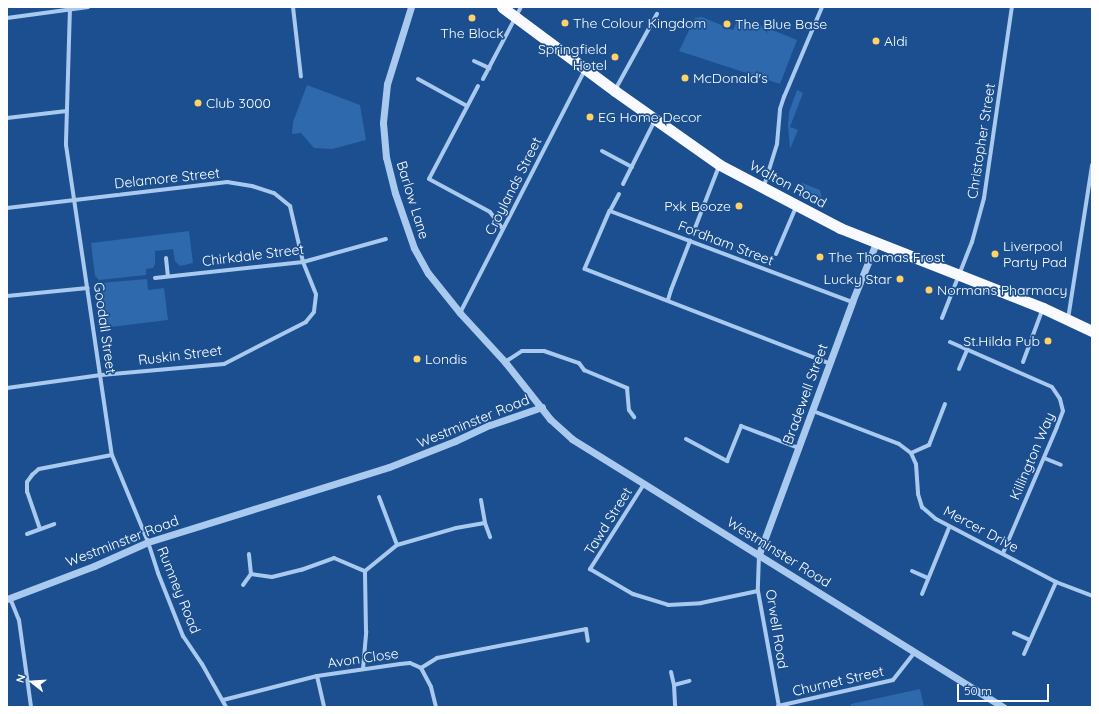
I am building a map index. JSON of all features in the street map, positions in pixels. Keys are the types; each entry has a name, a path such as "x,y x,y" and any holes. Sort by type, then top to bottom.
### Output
{"highway":[{"name":"Walton Road","path":"502,7 518,12 615,91 720,165 826,221 876,243 1043,308 1092,331"}],"street":[{"path":"7,18 70,8 88,7"},
{"path":"293,7 301,77"},
{"name":"Barlow Lane","path":"411,7 387,84 383,123 386,157 397,199 414,248 428,273 460,313 505,362 542,407"},
{"path":"764,189 777,144 782,103 822,7"},
{"name":"Christopher Street","path":"942,318 960,276 972,242 984,198 1012,7"},
{"name":"Goodall Street","path":"70,8 66,145 112,456 148,542"},
{"path":"483,79 511,28 518,12"},
{"path":"615,91 657,14"},
{"path":"474,60 489,68"},
{"name":"Croylands Street","path":"460,313 586,68"},
{"path":"418,79 467,106"},
{"path":"478,86 429,179 490,212 503,228"},
{"path":"7,118 67,111"},
{"path":"623,184 655,119"},
{"path":"602,151 632,167"},
{"path":"694,228 720,165"},
{"path":"1068,320 1091,180 1092,165"},
{"name":"Delamore Street","path":"7,208 227,182 252,186 274,193 290,206 303,262"},
{"path":"619,194 585,269 830,364"},
{"path":"776,254 796,206"},
{"name":"Fordham Street","path":"610,211 852,302"},
{"name":"Chirkdale Street","path":"155,278 303,262 386,239"},
{"path":"668,300 690,241"},
{"name":"Bradewell Street","path":"759,554 852,302 876,243"},
{"path":"166,258 168,276"},
{"name":"Ruskin Street","path":"7,388 101,375 224,364 306,322 314,312 316,295 303,262"},
{"path":"7,296 88,288"},
{"path":"1023,362 1043,308"},
{"name":"Killington Way","path":"950,342 1052,387 1060,399 1063,411 1003,554"},
{"path":"959,368 966,350"},
{"path":"505,362 522,351 544,351 579,363 584,370 627,388 629,410 634,417"},
{"path":"813,411 899,444 911,453 929,445 945,404"},
{"name":"Westminster Road","path":"8,599 94,566 148,542 389,468 490,425 542,407 550,419 572,439 1003,707"},
{"path":"686,440 727,461 741,426 799,448"},
{"name":"Mercer Drive","path":"911,453 916,464 918,494 922,507 936,520 1056,582 1092,596"},
{"path":"40,529 27,492 27,482 32,474 39,469 112,456"},
{"path":"1044,458 1061,465"},
{"name":"Tawd Street","path":"644,484 590,569 633,594 668,606 701,603 758,591"},
{"path":"379,497 397,545"},
{"path":"481,500 485,523 490,537"},
{"path":"365,571 397,545 456,528 485,523"},
{"path":"27,534 54,524"},
{"path":"922,594 949,528"},
{"name":"Rumney Road","path":"148,542 158,573 183,636 202,664 226,707"},
{"path":"244,585 251,574 248,554"},
{"name":"Orwell Road","path":"759,554 758,591 778,706"},
{"path":"251,574 272,577 301,570 334,558 365,571"},
{"path":"363,669 366,631 365,571"},
{"path":"912,571 928,578"},
{"path":"1024,654 1056,582"},
{"path":"8,599 19,620 31,707"},
{"path":"436,707 431,687 421,668 437,658 586,629 588,641"},
{"path":"1014,633 1030,640"},
{"name":"Churnet Street","path":"778,706 893,680 914,652"},
{"name":"Avon Close","path":"223,700 317,676 410,663 421,668"},
{"path":"671,672 674,684 676,707"},
{"path":"317,676 324,707"},
{"path":"674,684 689,681"}],"shaded area":[{"path":"702,17 733,30 738,19 749,26 755,23 797,40 780,84 679,51 695,18"},
{"path":"307,85 360,105 366,140 332,149 314,148 301,133 292,134 293,122"},
{"path":"797,90 803,93 790,127 798,130 790,149 788,125 789,112"},
{"path":"802,183 820,190 822,199 799,188"},
{"path":"189,231 193,263 180,266 175,261 173,249 155,251 155,264 153,268 146,269 146,275 99,280 95,276 91,243"},
{"path":"147,279 148,290 164,288 168,320 110,327 106,324 100,283"},
{"path":"920,689 924,707 851,707 851,704"}],"place":[{"name":"The Block","path":"472,18"},
{"name":"The Colour Kingdom","path":"565,23"},
{"name":"The Blue Base","path":"727,24"},
{"name":"Aldi","path":"876,41"},
{"name":"Springfield Hotel","path":"615,57"},
{"name":"McDonald's","path":"685,78"},
{"name":"Club 3000","path":"198,103"},
{"name":"EG Home Decor","path":"590,117"},
{"name":"Pxk Booze","path":"739,206"},
{"name":"Liverpool Party Pad","path":"995,254"},
{"name":"The Thomas Frost","path":"820,257"},
{"name":"Lucky Star","path":"900,279"},
{"name":"Normans Pharmacy","path":"929,290"},
{"name":"St.Hilda Pub","path":"1048,341"},
{"name":"Londis","path":"417,359"}]}
